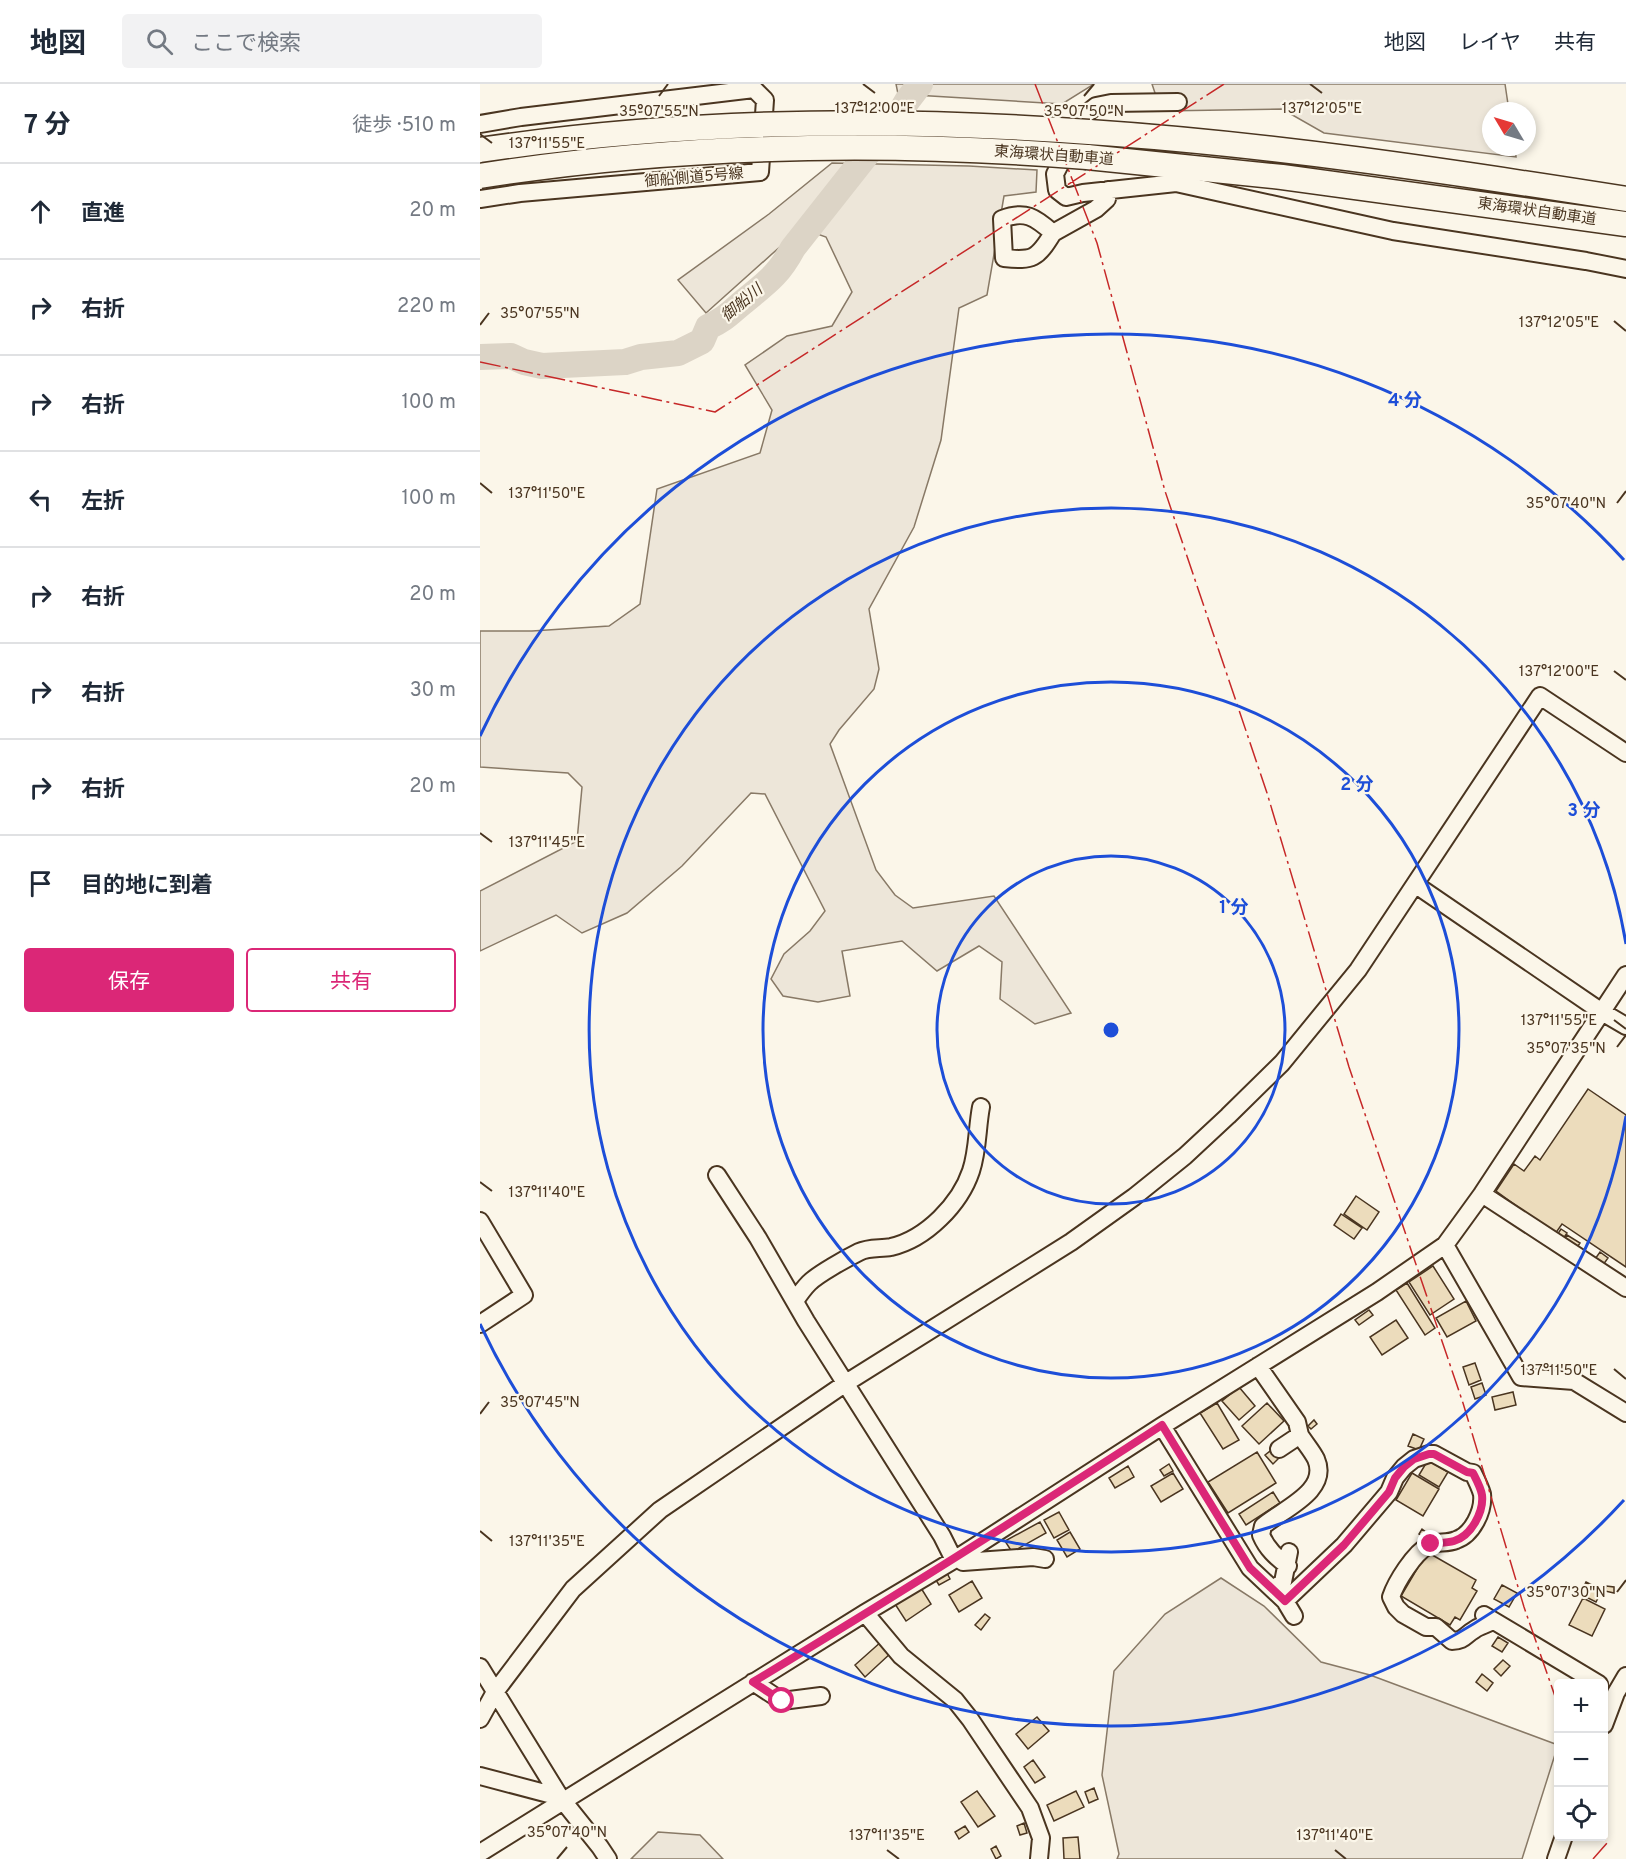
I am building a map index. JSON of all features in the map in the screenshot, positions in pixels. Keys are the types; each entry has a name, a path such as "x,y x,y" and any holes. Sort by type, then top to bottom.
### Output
{"highway":[{"name":"東海環状自動車道","path":"480,150 648,132 837,122 962,125 1164,137 1279,149 1626,199"},
{"name":"東海環状自動車道","path":"480,176 638,157 772,149 912,148 1020,152 1282,177 1626,224"}],"street":[{"name":"御船側道5号線","path":"480,124 754,89 765,100 760,171 520,193 480,199"},
{"path":"1178,102 1096,105 1086,114 1056,174 1057,190 1066,197 1176,183 1393,231 1626,269"},
{"path":"520,193 521,117"},
{"path":"1053,233 1096,209 1107,200 1108,190"},
{"path":"480,1719 495,1692 573,1589 660,1510 846,1383 1071,1242 1134,1197 1185,1156 1282,1064 1358,970 1540,696 1626,753"},
{"path":"1416,885 1626,1026"},
{"path":"480,1853 561,1799 865,1612 956,1559 1162,1425 1397,1279 1445,1245 1482,1194 1626,975"},
{"path":"795,1301 811,1281 861,1251 891,1247 916,1238 945,1212 963,1190 971,1172 981,1107"},
{"path":"717,1175 956,1559 963,1562 1032,1557 1045,1559"},
{"path":"1482,1194 1626,1288"},
{"path":"480,1221 524,1295 480,1324"},
{"path":"1445,1245 1521,1377 1574,1381 1626,1413"},
{"path":"1258,1366 1297,1422 1300,1436 1316,1459 1319,1474 1316,1483 1308,1493 1263,1526 1261,1535 1274,1556 1289,1559 1283,1582 1284,1602"},
{"path":"1162,1425 1250,1568 1284,1602"},
{"path":"1279,1449 1300,1436"},
{"path":"1284,1602 1344,1545 1389,1492 1395,1478 1404,1467 1414,1459 1434,1454 1473,1473 1482,1495 1481,1509 1475,1523 1465,1535 1456,1540 1431,1544 1420,1551 1394,1587 1391,1598 1396,1607 1403,1614 1426,1627 1436,1627 1452,1641 1460,1641 1474,1629 1483,1627 1487,1618 1592,1679"},
{"path":"865,1612 901,1656 955,1700 977,1728 1030,1808 1041,1838 1039,1859"},
{"path":"480,1666 561,1799 608,1859"},
{"path":"1610,1689 1626,1676"},
{"path":"753,1682 782,1701 821,1696"},
{"path":"480,1776 561,1799"},
{"path":"1556,1859 1562,1841"}],"shaded area":[{"path":"896,84 1094,84 1062,104 898,94"},
{"path":"1152,84 1505,84 1508,102 1482,102 1482,153 1324,133 1282,109 1161,111"},
{"path":"832,163 1037,170 1036,192 1004,196 987,295 959,308 941,440 914,527 869,609 879,669 874,689 830,744 876,870 895,895 913,908 994,896 1071,1013 1035,1024 1000,999 1002,962 979,946 937,971 902,941 842,951 850,996 818,1002 783,996 771,979 784,954 810,931 825,911 765,794 751,793 682,866 627,913 582,933 556,915 480,951 480,891 577,841 582,787 568,773 480,767 480,631 532,631 609,626 640,604 657,489 760,453 772,410 745,365 787,336 832,326 852,292 826,237 801,228 706,313 678,280 769,214"},
{"path":"1221,1578 1264,1606 1321,1662 1370,1675 1554,1744 1554,1758 1522,1859 1117,1859 1119,1854 1102,1775 1114,1671 1165,1614"},
{"path":"658,1832 700,1835 723,1859 631,1859"}],"building":[{"path":"1588,1089 1626,1115 1626,1267 1562,1224 1555,1234 1496,1191 1514,1164 1524,1171 1535,1156 1540,1160"},
{"path":"1356,1196 1379,1212 1367,1230 1344,1214"},
{"path":"1341,1214 1362,1228 1354,1239 1334,1225"},
{"path":"1561,1229 1567,1233 1563,1239 1557,1235"},
{"path":"1567,1235 1580,1243 1576,1249 1564,1240"},
{"path":"1600,1252 1608,1258 1603,1265 1595,1259"},
{"path":"1433,1266 1454,1299 1430,1315 1409,1282"},
{"path":"1407,1283 1435,1328 1425,1335 1396,1290"},
{"path":"1466,1301 1476,1321 1447,1337 1436,1318"},
{"path":"1369,1310 1373,1315 1359,1325 1355,1320"},
{"path":"1396,1320 1408,1338 1382,1355 1370,1337"},
{"path":"1475,1363 1481,1380 1469,1385 1463,1367"},
{"path":"1482,1383 1486,1395 1475,1399 1471,1387"},
{"path":"1239,1387 1255,1406 1239,1420 1222,1401"},
{"path":"1513,1392 1516,1405 1495,1410 1492,1397"},
{"path":"1217,1403 1239,1440 1223,1449 1200,1413"},
{"path":"1267,1403 1284,1421 1259,1444 1242,1426"},
{"path":"1314,1420 1317,1424 1311,1429 1308,1426"},
{"path":"1413,1434 1424,1439 1419,1450 1408,1446"},
{"path":"1274,1448 1281,1456 1273,1464 1265,1455"},
{"path":"1257,1452 1276,1483 1228,1513 1208,1482"},
{"path":"1428,1460 1448,1472 1439,1487 1419,1475"},
{"path":"1169,1464 1173,1471 1164,1476 1160,1470"},
{"path":"1128,1466 1134,1477 1115,1488 1109,1478"},
{"path":"1173,1473 1183,1489 1161,1502 1151,1486"},
{"path":"1412,1473 1439,1489 1423,1516 1396,1500"},
{"path":"1273,1492 1280,1503 1246,1525 1239,1514"},
{"path":"1059,1512 1069,1530 1054,1538 1044,1520"},
{"path":"1040,1522 1046,1533 1012,1552 1005,1541"},
{"path":"1422,1529 1427,1533 1424,1537 1419,1534"},
{"path":"1070,1532 1080,1549 1067,1557 1057,1540"},
{"path":"1427,1552 1476,1580 1472,1588 1477,1591 1460,1620 1455,1617 1450,1625 1401,1596"},
{"path":"946,1571 950,1579 939,1585 934,1577"},
{"path":"972,1581 982,1598 959,1612 949,1595"},
{"path":"1586,1582 1602,1590 1596,1602 1580,1594"},
{"path":"1502,1585 1517,1593 1509,1607 1494,1599"},
{"path":"1606,1586 1614,1587 1614,1593 1605,1591"},
{"path":"921,1588 931,1604 906,1621 895,1604"},
{"path":"1583,1598 1605,1609 1592,1636 1569,1625"},
{"path":"985,1614 990,1618 981,1630 975,1625"},
{"path":"1498,1637 1508,1643 1502,1652 1492,1646"},
{"path":"882,1641 892,1652 865,1677 855,1665"},
{"path":"1503,1660 1510,1666 1501,1676 1494,1669"},
{"path":"1482,1674 1493,1683 1487,1691 1476,1682"},
{"path":"1037,1717 1049,1731 1028,1749 1016,1734"},
{"path":"1033,1760 1045,1777 1035,1783 1024,1767"},
{"path":"1094,1788 1098,1799 1089,1803 1085,1792"},
{"path":"977,1791 995,1816 978,1827 961,1802"},
{"path":"1076,1791 1084,1807 1054,1821 1047,1805"},
{"path":"1024,1823 1027,1833 1020,1835 1017,1826"},
{"path":"965,1826 969,1832 959,1839 955,1832"},
{"path":"1078,1837 1080,1859 1064,1859 1063,1838"},
{"path":"996,1846 1001,1856 996,1859 991,1849"}],"waterway":[{"name":"御船川","path":"480,357 511,356 542,366 625,362 641,357 678,353 702,341 708,327 726,316 777,272 793,248 868,153 885,139 907,101 920,84"}],"power":[{"path":"1035,84 1097,243 1165,491 1267,793 1349,1067 1463,1403 1524,1607 1554,1693"},
{"path":"480,362 715,412 1224,84"},
{"path":"1593,1859 1606,1841"}],"route":[{"path":"782,1701 753,1682 954,1560 1162,1425 1250,1568 1285,1601 1344,1545 1389,1492 1395,1478 1404,1467 1414,1459 1434,1454 1473,1473 1482,1495 1481,1509 1475,1523 1465,1535 1456,1540 1431,1544"}]}
